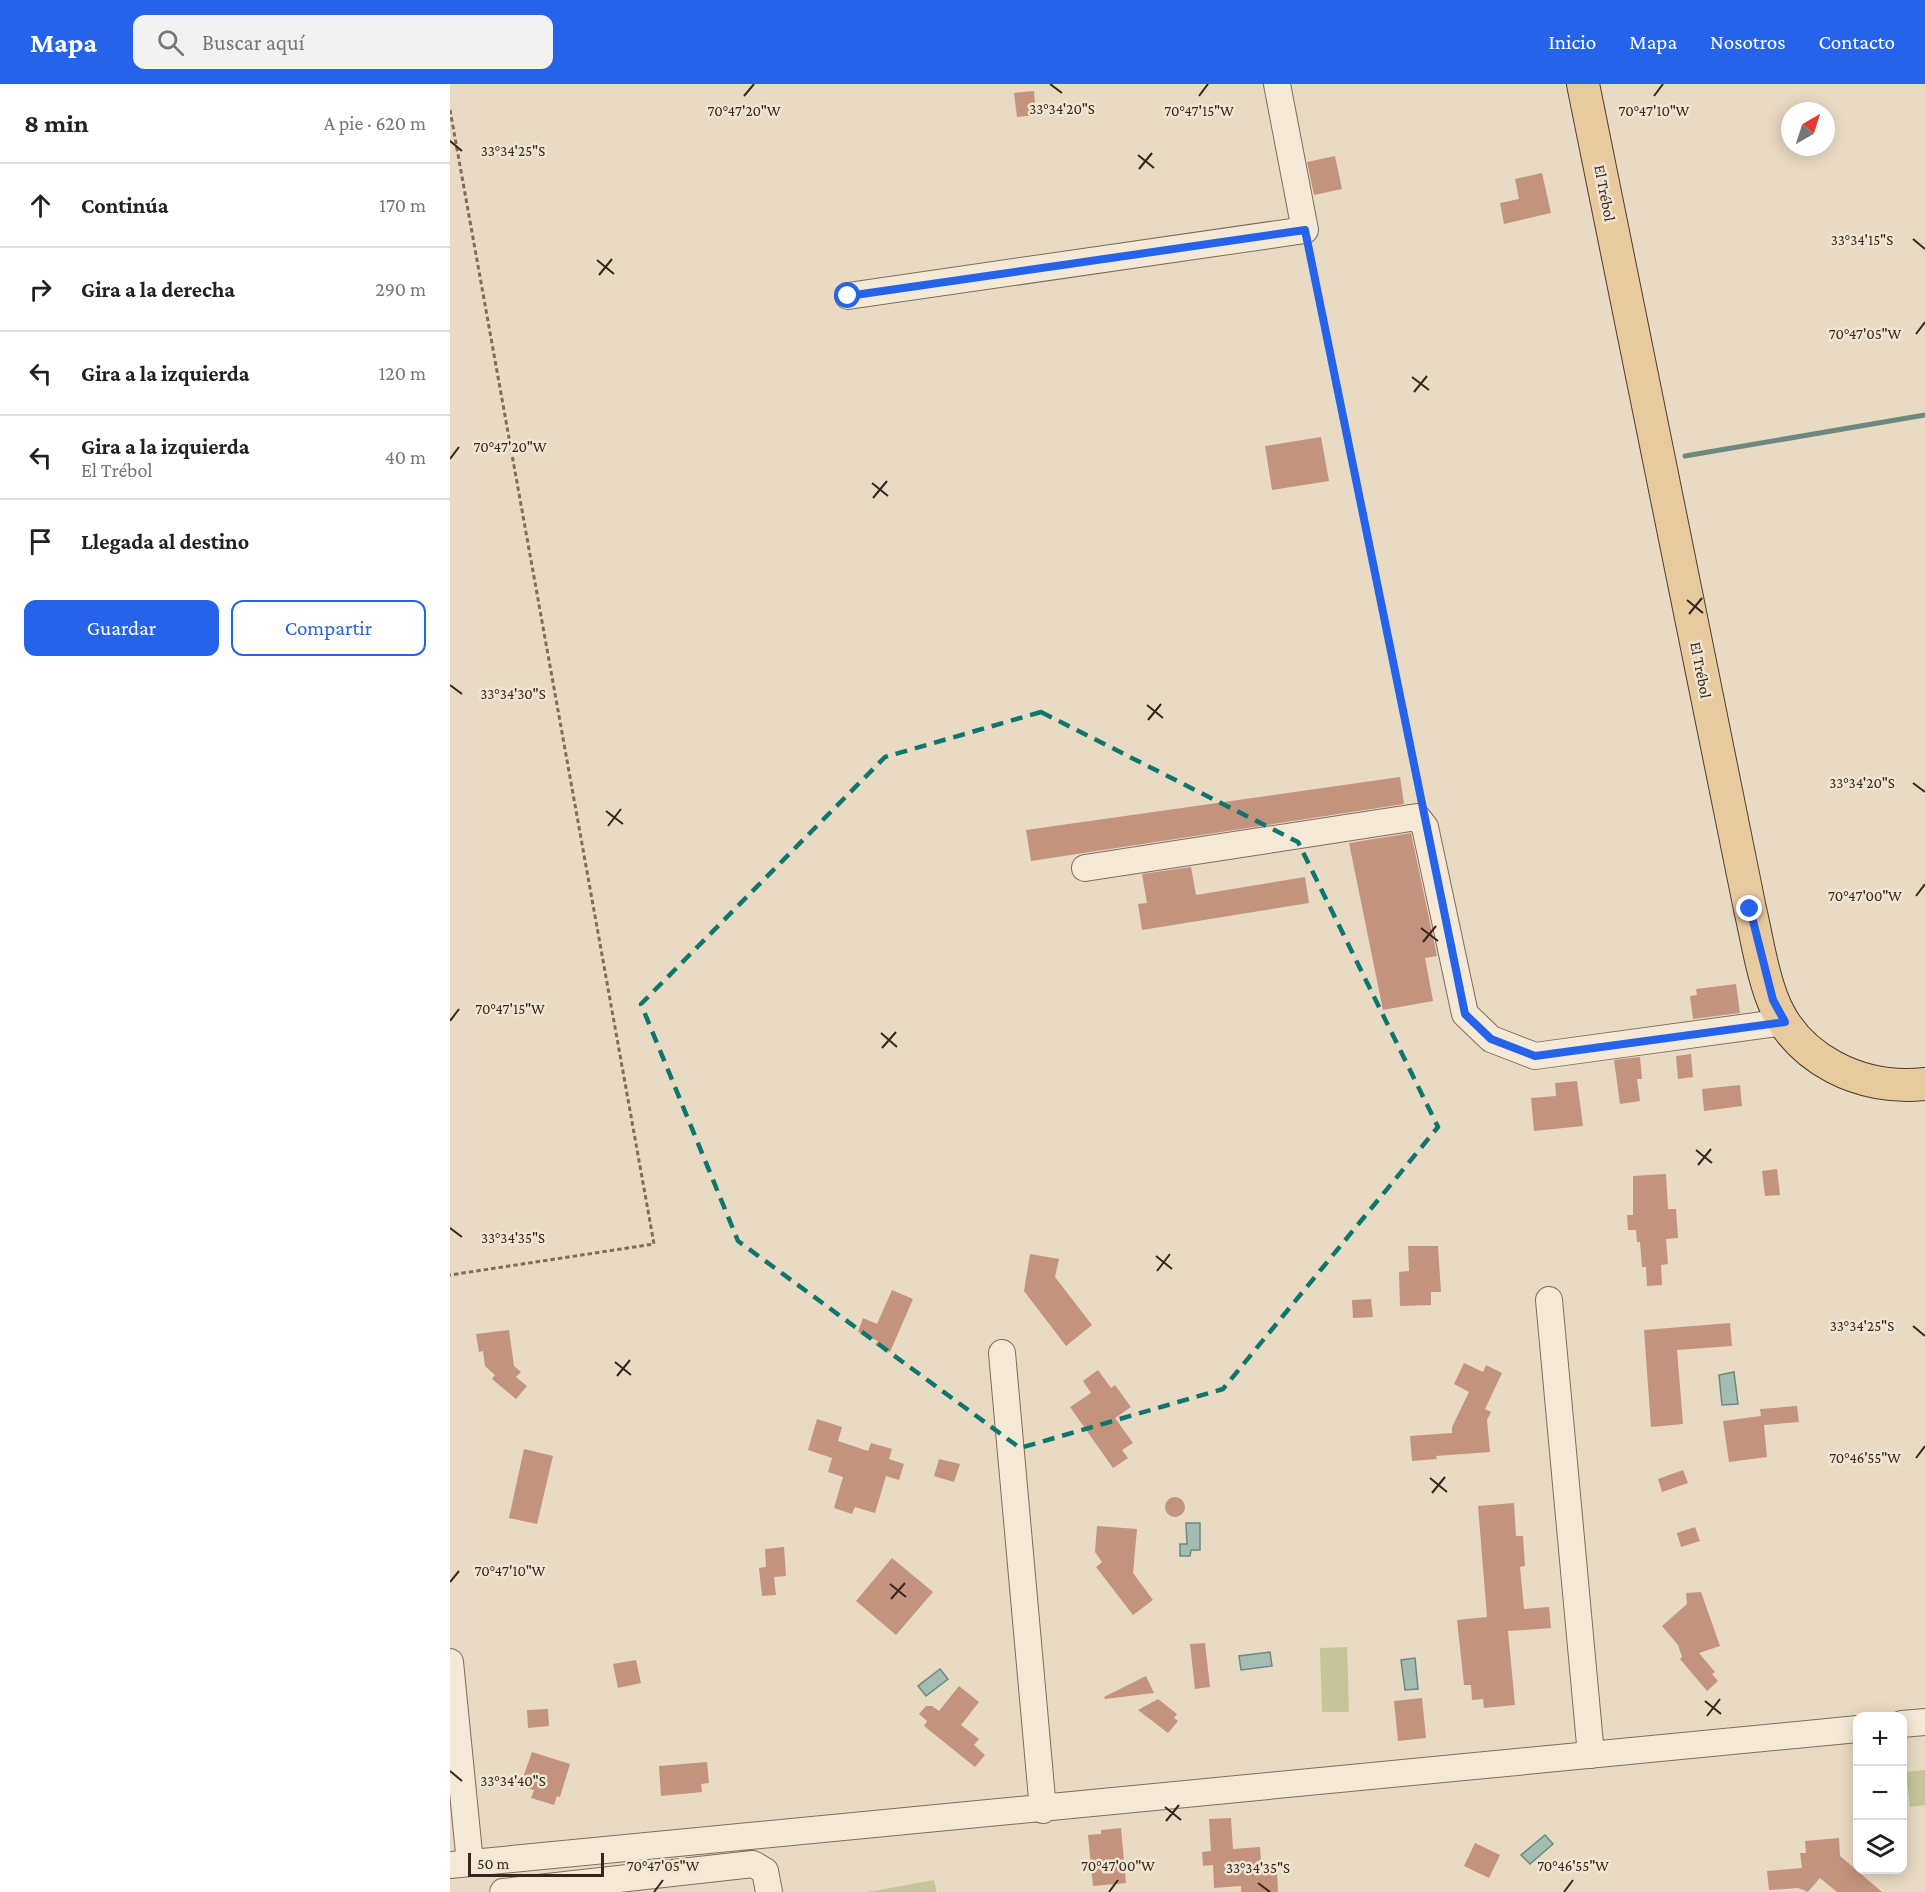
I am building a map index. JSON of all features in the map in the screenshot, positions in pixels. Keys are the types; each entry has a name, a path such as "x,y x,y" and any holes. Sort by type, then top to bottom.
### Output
{"main road":[{"name":"El Trébol","path":"1583,84 1750,909 1773,1000 1785,1022 1805,1046 1847,1074 1886,1084 1925,1084"}],"street":[{"path":"848,296 1305,230 1277,84"},
{"path":"1085,868 1417,817 1425,827 1465,1014 1491,1039 1535,1056 1785,1022"},
{"path":"1549,1300 1591,1755"},
{"path":"1002,1353 1043,1810"},
{"path":"450,1662 460,1864 1043,1810 1853,1729"},
{"path":"1907,1724 1925,1722"},
{"path":"502,1892 753,1864 765,1870 769,1892"}],"path":[{"path":"450,110 654,1244 450,1275"},
{"path":"1305,230 1425,827"}],"highlighted area":[{"path":"1041,712 1298,842 1438,1127 1223,1389 1020,1448 738,1241 641,1004 885,757"}],"green space":[{"path":"1347,1647 1349,1712 1322,1712 1320,1648"},
{"path":"1925,1770 1925,1805 1910,1807 1907,1772"},
{"path":"934,1880 937,1892 868,1892"}],"shaded area":[{"path":"1734,1372 1738,1404 1722,1405 1719,1375"},
{"path":"1186,1523 1200,1523 1200,1550 1191,1550 1190,1556 1180,1556 1180,1544 1187,1544"},
{"path":"1270,1652 1272,1666 1241,1670 1239,1656"},
{"path":"1415,1658 1418,1689 1405,1690 1401,1660"},
{"path":"940,1669 948,1679 926,1696 918,1686"},
{"path":"1545,1835 1553,1844 1530,1864 1521,1855"}],"building":[{"path":"1034,91 1036,115 1017,117 1014,93"},
{"path":"1335,156 1342,189 1314,195 1307,162"},
{"path":"1542,173 1551,213 1504,224 1500,203 1519,199 1515,179"},
{"path":"1321,437 1329,481 1272,490 1265,446"},
{"path":"1400,777 1404,804 1031,861 1026,830"},
{"path":"1411,833 1437,956 1425,958 1433,1001 1383,1010 1349,843"},
{"path":"1191,867 1196,895 1305,877 1309,903 1142,930 1138,904 1147,903 1142,874"},
{"path":"1736,984 1740,1013 1693,1019 1690,996 1697,995 1696,989"},
{"path":"1691,1054 1693,1077 1678,1079 1676,1056"},
{"path":"1640,1057 1642,1079 1637,1079 1640,1101 1620,1104 1614,1060"},
{"path":"1577,1081 1583,1126 1534,1131 1531,1098 1556,1096 1555,1083"},
{"path":"1740,1085 1742,1106 1704,1111 1702,1089"},
{"path":"1777,1169 1780,1195 1765,1196 1762,1171"},
{"path":"1666,1174 1668,1209 1676,1209 1678,1238 1666,1239 1668,1264 1661,1265 1662,1285 1647,1286 1646,1267 1642,1267 1640,1242 1637,1242 1636,1230 1628,1230 1627,1215 1633,1215 1633,1176"},
{"path":"1408,1246 1438,1246 1441,1292 1431,1292 1431,1305 1400,1306 1399,1272 1409,1271"},
{"path":"1030,1254 1059,1259 1055,1277 1092,1325 1066,1346 1024,1291"},
{"path":"892,1290 913,1299 890,1352 875,1345 878,1341 858,1332 863,1318 877,1324"},
{"path":"1371,1299 1373,1317 1353,1318 1352,1300"},
{"path":"1730,1323 1732,1346 1677,1350 1683,1424 1651,1427 1644,1330"},
{"path":"509,1330 514,1366 521,1372 516,1377 527,1386 516,1399 492,1379 495,1375 485,1366 483,1351 479,1352 476,1334"},
{"path":"1464,1363 1483,1372 1486,1365 1502,1373 1485,1409 1491,1412 1487,1420 1490,1452 1436,1456 1437,1459 1412,1461 1410,1436 1452,1433 1452,1427 1469,1392 1454,1384"},
{"path":"1098,1370 1111,1388 1115,1385 1131,1407 1115,1418 1133,1443 1122,1450 1128,1458 1113,1468 1070,1407 1091,1393 1083,1381"},
{"path":"1797,1406 1799,1422 1764,1425 1767,1457 1729,1462 1723,1421 1761,1416 1760,1409"},
{"path":"817,1419 842,1427 838,1441 868,1451 871,1443 892,1449 889,1459 904,1464 899,1480 886,1476 875,1513 855,1507 852,1514 834,1508 843,1477 828,1472 832,1458 808,1450"},
{"path":"524,1449 553,1456 537,1524 509,1518"},
{"path":"939,1459 960,1464 954,1482 934,1476"},
{"path":"1683,1470 1688,1483 1662,1492 1658,1479"},
{"path":"1175,1497 1182,1500 1185,1507 1182,1514 1175,1517 1168,1514 1165,1507 1168,1500"},
{"path":"1514,1503 1516,1536 1523,1536 1525,1566 1520,1567 1524,1609 1549,1607 1551,1628 1508,1631 1515,1705 1484,1708 1483,1699 1472,1700 1471,1685 1464,1685 1457,1620 1487,1617 1478,1506"},
{"path":"1097,1526 1137,1529 1133,1573 1153,1600 1133,1615 1096,1567 1102,1562 1095,1552"},
{"path":"1695,1527 1700,1541 1681,1547 1677,1533"},
{"path":"784,1547 786,1576 774,1577 776,1595 762,1596 759,1568 766,1567 765,1549"},
{"path":"892,1558 933,1592 896,1635 856,1601"},
{"path":"1701,1592 1720,1646 1699,1653 1715,1672 1712,1674 1718,1681 1707,1691 1680,1659 1682,1657 1678,1645 1662,1626 1687,1604 1686,1593"},
{"path":"1205,1643 1210,1687 1195,1689 1190,1644"},
{"path":"636,1660 641,1683 618,1688 613,1664"},
{"path":"1146,1676 1154,1693 1105,1699 1104,1697"},
{"path":"959,1686 979,1702 961,1725 979,1739 974,1745 985,1755 975,1767 924,1726 927,1721 919,1714 926,1706 932,1706 939,1711"},
{"path":"1422,1698 1426,1738 1398,1741 1394,1701"},
{"path":"1158,1699 1177,1714 1174,1718 1178,1721 1168,1733 1138,1710"},
{"path":"548,1709 549,1726 528,1728 527,1710"},
{"path":"532,1752 570,1764 560,1797 557,1796 554,1805 531,1798 534,1790 520,1786"},
{"path":"707,1762 709,1783 701,1784 702,1792 661,1796 659,1766"},
{"path":"1231,1818 1233,1849 1260,1847 1262,1872 1277,1871 1278,1892 1241,1892 1241,1886 1214,1888 1213,1865 1203,1866 1202,1852 1211,1851 1209,1819"},
{"path":"1121,1828 1126,1883 1093,1886 1088,1835 1101,1834 1101,1830"},
{"path":"1839,1838 1840,1856 1853,1867 1853,1874 1861,1874 1882,1892 1837,1892 1820,1878 1808,1892 1798,1888 1769,1890 1767,1871 1802,1868 1800,1853 1806,1853 1805,1841"},
{"path":"1475,1843 1500,1855 1489,1878 1464,1866"}],"waterway":[{"path":"1685,456 1925,415"}],"route":[{"path":"848,296 1305,230 1465,1014 1491,1039 1535,1056 1785,1022 1773,1000 1766,978 1750,909"}]}
